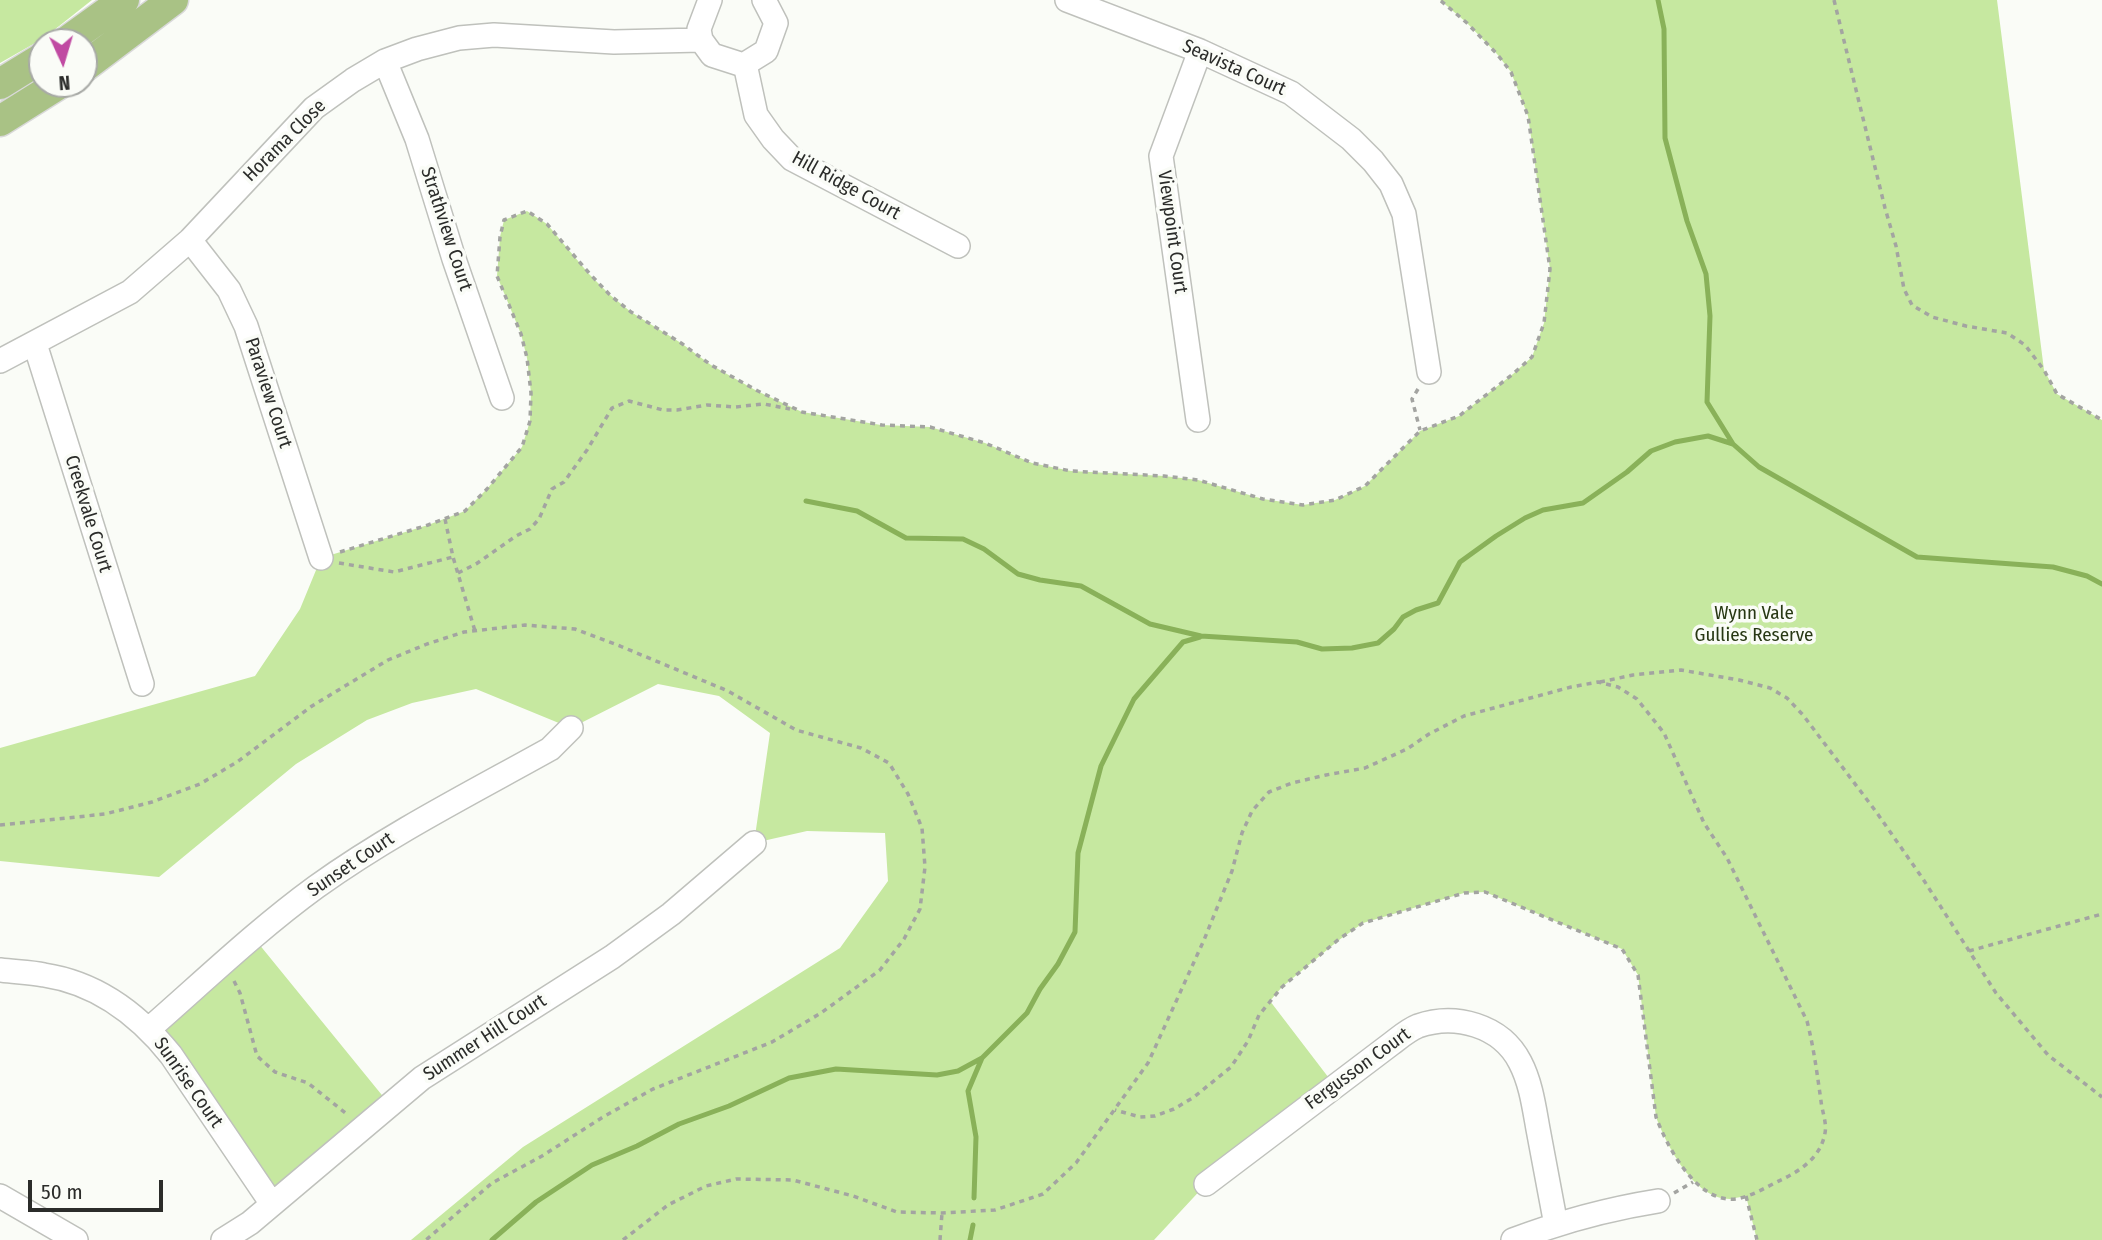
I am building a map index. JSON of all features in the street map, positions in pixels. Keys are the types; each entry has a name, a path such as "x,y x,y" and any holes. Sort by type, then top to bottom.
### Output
{"main road":[{"path":"85,28 124,0"},
{"path":"98,56 173,0"},
{"path":"0,84 28,67"},
{"path":"0,121 37,98"}],"street":[{"path":"710,0 699,29 701,40 712,55 740,64 745,64 766,51 776,23 764,0"},
{"name":"Seavista Court","path":"1067,0 1200,51 1291,93 1351,139 1373,161 1391,184 1404,214 1429,372"},
{"name":"Horama Close","path":"0,361 130,292 190,240 314,108 385,61 459,38 494,35 614,42 701,40"},
{"name":"Viewpoint Court","path":"1198,420 1161,156 1200,51"},
{"name":"Strathview Court","path":"385,61 417,139 454,259 502,398"},
{"name":"Hill Ridge Court","path":"745,64 756,115 792,159 958,246"},
{"name":"Paraview Court","path":"190,240 229,290 246,326 321,558"},
{"name":"Creekvale Court","path":"35,344 142,684"},
{"name":"Sunset Court","path":"149,1029 226,961 336,874 419,821 550,749 570,728"},
{"name":"Summer Hill Court","path":"223,1240 250,1223 422,1078 612,957 671,914 754,844"},
{"name":"Sunrise Court","path":"0,970 45,975 80,984 116,1002 149,1029 171,1055 272,1203"},
{"name":"Fergusson Court","path":"1206,1184 1415,1027 1442,1020 1468,1022 1503,1041 1520,1060 1530,1087 1556,1225"},
{"path":"0,1196 76,1240"},
{"path":"1513,1240 1597,1213 1658,1201"}],"path":[{"path":"458,573 530,528 539,519 552,489 564,482 612,408 629,401 663,410 707,405 736,407 764,404 881,425 930,427 985,443 1032,463 1071,471 1198,480 1263,499 1303,505 1335,500 1365,486 1420,431 1459,416 1532,357 1544,323 1550,269 1528,116 1511,72 1467,23 1440,0"},
{"path":"1833,0 1896,246 1904,289 1912,305 1932,317 1966,327 2007,333 2025,345 2044,370 2057,394 2102,420"},
{"path":"321,558 465,511 522,447 530,421 531,393 527,358 521,334 497,276 504,220 527,211 547,224 589,274 631,312 711,365 795,410"},
{"path":"1420,431 1412,399 1429,372"},
{"path":"445,519 453,557 475,631"},
{"path":"321,558 344,565 394,572 453,557"},
{"path":"0,825 105,814 152,802 200,784 237,762 312,706 388,660 464,632 525,625 575,629 620,646 728,691 796,730 861,748 890,763 908,794 922,828 925,867 920,909 904,939 880,970 821,1013 772,1042 653,1089 492,1183 426,1240"},
{"path":"623,1240 668,1205 706,1186 736,1179 793,1180 853,1196 897,1212 995,1210 1043,1194 1076,1163 1147,1063 1204,940 1232,871 1242,833 1252,811 1269,792 1292,783 1365,768 1408,749 1429,734 1464,716 1506,703 1633,675 1681,670 1770,688 1787,698 1803,715 1877,813 1996,993 2048,1055 2102,1097"},
{"path":"1115,1110 1140,1117 1155,1116 1174,1109 1205,1089 1231,1066 1248,1041 1259,1015 1282,987 1363,923 1464,893 1485,892 1622,949 1638,975 1656,1117 1663,1136 1693,1182 1728,1199 1746,1196 1801,1170 1819,1151 1826,1131 1815,1050 1807,1021 1727,858 1704,823 1664,733 1637,699 1618,687 1598,682"},
{"path":"1969,951 2102,914"},
{"path":"226,961 240,993 257,1056 275,1072 307,1083 348,1114 359,1131"},
{"path":"1746,1196 1757,1240"},
{"path":"940,1240 942,1213"}],"green space":[{"path":"0,0 92,0 57,28 28,28 28,47 0,63"},
{"name":"Wynn Vale Gullies Reserve","path":"1440,0 1997,0 2044,370 2057,394 2102,420 2102,1240 1757,1240 1746,1196 1730,1199 1717,1197 1705,1190 1684,1169 1661,1129 1656,1117 1638,975 1622,949 1485,892 1464,893 1363,923 1282,987 1270,1001 1335,1086 1206,1184 1154,1240 411,1240 523,1147 840,948 888,881 885,833 807,831 754,843 770,733 719,696 658,684 571,728 476,689 412,703 367,720 296,764 159,877 0,861 0,748 255,676 300,609 321,558 465,511 522,447 530,421 531,393 527,358 521,334 497,276 504,220 527,211 547,224 589,274 631,312 711,365 802,412 881,425 930,427 985,443 1032,463 1071,471 1198,480 1263,499 1303,505 1335,500 1365,486 1420,431 1459,416 1532,357 1544,323 1550,269 1528,116 1511,72 1467,23"},
{"path":"254,938 390,1105 272,1204 149,1029"}],"waterway":[{"path":"1658,0 1664,29 1665,138 1687,221 1706,274 1710,316 1707,402 1733,444"},
{"path":"806,501 857,511 906,538 963,539 984,549 1018,574 1081,586 1150,624 1201,636 1297,642 1322,649 1352,648 1378,643 1403,617 1438,603 1460,562 1525,518 1543,510 1583,503 1627,472 1651,451 1675,442 1708,436 1733,444 1759,467 1917,557 2053,567 2087,576 2102,584"},
{"path":"492,1240 536,1202 592,1165 679,1124 729,1106 789,1078 836,1069 937,1075 958,1071 982,1058 1027,1013 1075,932 1078,853 1101,766 1134,699 1183,642 1200,637"},
{"path":"974,1198 976,1137 968,1091 982,1058"},
{"path":"970,1240 973,1225"}]}
